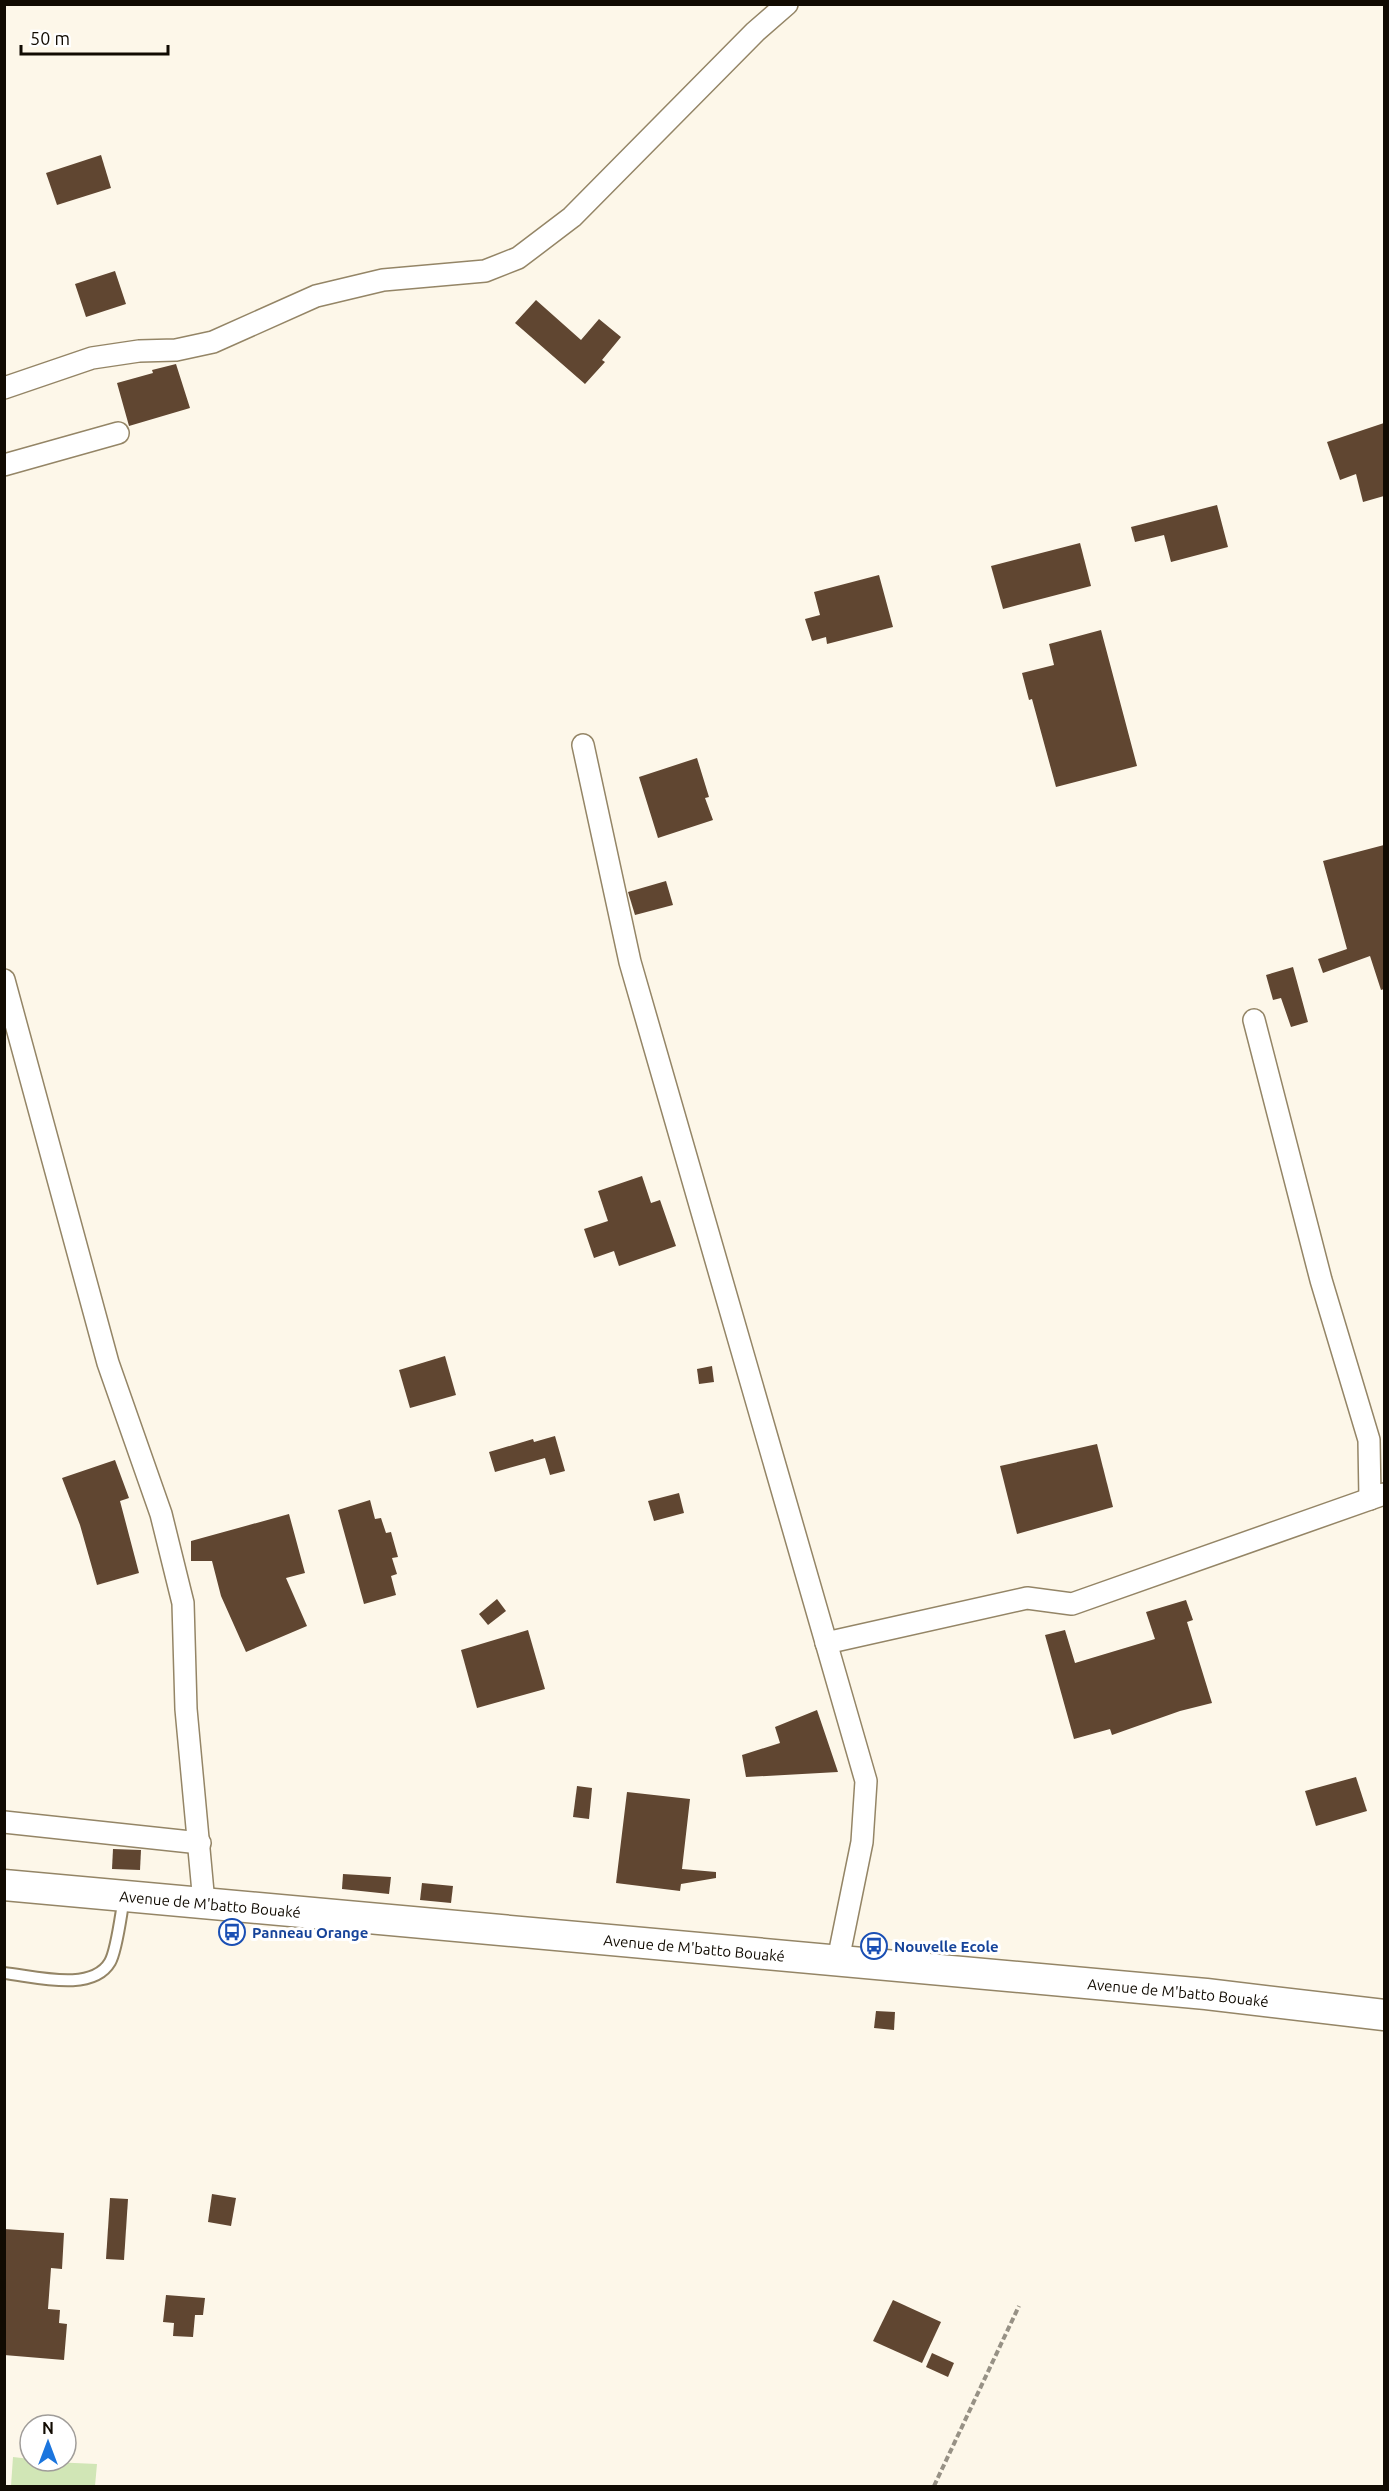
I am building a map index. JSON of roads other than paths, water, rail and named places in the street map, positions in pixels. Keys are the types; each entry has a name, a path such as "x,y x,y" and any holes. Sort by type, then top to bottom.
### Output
{"street":[{"path":"4,388 92,358 139,351 176,350 213,342 316,296 383,280 485,271 518,258 572,217 755,32 787,4"},
{"path":"4,465 118,433"},
{"path":"583,745 630,962 866,1781 862,1842 838,1960"},
{"path":"4,980 108,1363 161,1514 183,1604 186,1709 204,1902"},
{"path":"826,1642 1027,1598 1072,1604 1377,1497 1369,1440 1321,1280 1254,1020"},
{"path":"4,1822 200,1843"},
{"name":"Avenue de M'batto Bouaké","path":"4,1885 124,1898 204,1902 1195,1993 1384,2015"}],"lane":[{"path":"4,1973 77,1981 98,1975 111,1961 124,1898"}],"place":[{"name":"Panneau Orange","path":"232,1932"},
{"name":"Nouvelle Ecole","path":"874,1946"}]}
